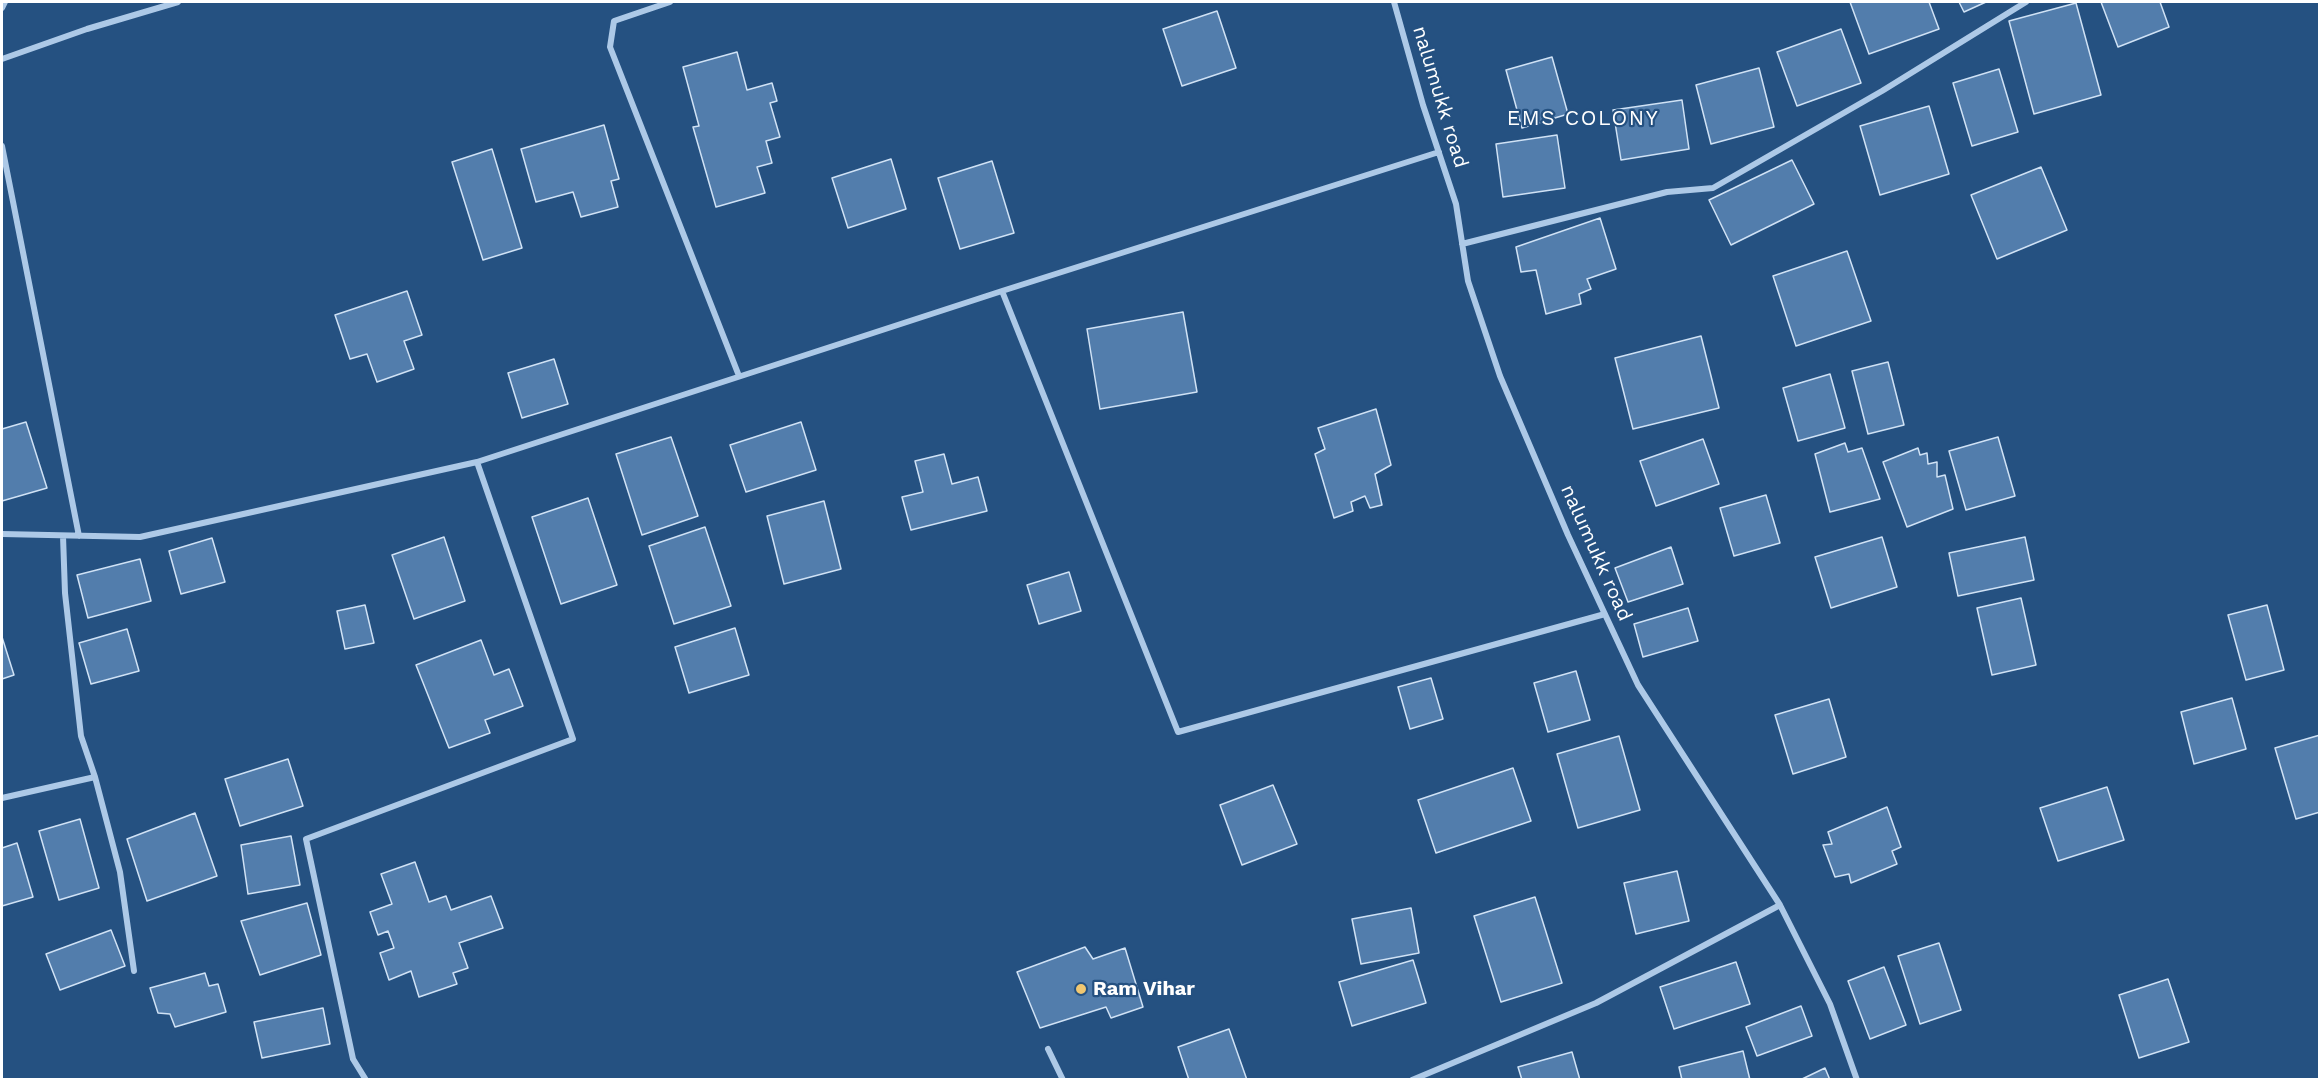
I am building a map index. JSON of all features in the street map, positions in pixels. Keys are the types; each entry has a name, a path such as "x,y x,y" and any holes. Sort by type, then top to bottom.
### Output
{"street":[{"path":"2,8 5,2"},
{"path":"2,59 87,28 178,2"},
{"path":"670,2 614,21 610,47 739,376"},
{"name":"nalumukk road","path":"1394,2 1438,152 1456,204 1468,280 1500,376 1638,685 1780,905 1830,1004 1857,1080"},
{"path":"1462,244 1667,192 1713,188 1882,91 2026,2"},
{"path":"2,146 78,536"},
{"path":"2,534 140,537 477,462 1438,152"},
{"path":"1002,291 1178,732 1605,614"},
{"path":"366,1080 353,1059 306,839 573,739 477,462"},
{"path":"63,536 65,593 81,736 95,777 120,872 134,971"},
{"path":"2,798 95,777"},
{"path":"1412,1080 1596,1003 1780,905"},
{"path":"1048,1049 1063,1080"}],"building":[{"path":"1850,2 1929,2 1939,29 1869,54"},
{"path":"1959,2 1986,2 1964,12"},
{"path":"2101,2 2160,2 2169,27 2118,47"},
{"path":"2076,3 2101,95 2034,114 2009,21"},
{"path":"1217,11 1236,68 1182,86 1163,29"},
{"path":"1841,29 1861,83 1797,106 1777,52"},
{"path":"737,52 747,90 772,83 777,101 770,103 780,137 766,141 772,163 757,167 765,193 716,207 693,127 699,126 683,67"},
{"path":"1552,57 1568,114 1522,128 1506,70"},
{"path":"1759,68 1774,127 1711,144 1696,85"},
{"path":"1999,69 2018,132 1972,146 1953,83"},
{"path":"1682,100 1689,149 1621,160 1613,110"},
{"path":"1929,106 1949,174 1880,195 1860,126"},
{"path":"604,125 619,179 611,181 618,207 581,217 573,192 536,202 521,149"},
{"path":"1557,135 1565,188 1503,197 1496,144"},
{"path":"492,149 522,248 483,260 452,162"},
{"path":"891,159 906,209 848,228 832,178"},
{"path":"1792,160 1814,204 1731,245 1709,200"},
{"path":"992,161 1014,233 960,249 938,178"},
{"path":"2041,167 2067,230 1997,259 1971,195"},
{"path":"1600,218 1616,269 1587,279 1591,289 1579,294 1581,304 1546,314 1536,270 1521,272 1516,247"},
{"path":"1847,251 1871,321 1796,346 1773,276"},
{"path":"407,291 422,335 404,341 414,369 377,382 367,354 350,359 335,315"},
{"path":"1183,312 1197,392 1100,409 1087,329"},
{"path":"1701,336 1719,408 1633,429 1615,358"},
{"path":"554,359 568,404 522,418 508,373"},
{"path":"1888,362 1904,425 1868,434 1852,371"},
{"path":"1830,374 1845,428 1798,441 1783,388"},
{"path":"1376,409 1391,465 1375,474 1382,505 1370,508 1365,496 1351,502 1353,511 1334,518 1315,454 1325,449 1318,428"},
{"path":"26,422 47,488 2,501 2,429"},
{"path":"801,422 816,470 746,492 730,445"},
{"path":"671,437 698,516 642,535 616,454"},
{"path":"1998,437 2015,496 1966,510 1949,451"},
{"path":"1703,439 1719,484 1656,506 1640,461"},
{"path":"1845,443 1848,452 1862,448 1880,499 1830,512 1815,454"},
{"path":"1918,448 1920,455 1927,453 1928,464 1937,462 1937,477 1945,475 1953,509 1907,527 1883,462"},
{"path":"944,454 952,484 978,477 987,511 911,530 902,497 923,492 915,461"},
{"path":"1766,495 1780,543 1734,556 1720,508"},
{"path":"588,498 617,585 561,604 532,517"},
{"path":"824,501 841,569 784,584 767,516"},
{"path":"705,527 731,606 674,624 649,546"},
{"path":"444,537 465,601 414,619 392,555"},
{"path":"1882,537 1897,587 1831,608 1815,557"},
{"path":"2025,537 2034,580 1958,596 1949,553"},
{"path":"212,538 225,582 181,594 169,551"},
{"path":"1671,547 1683,584 1628,602 1615,568"},
{"path":"140,559 151,601 88,618 77,575"},
{"path":"1069,572 1081,611 1039,624 1027,585"},
{"path":"2021,598 2036,665 1992,675 1977,608"},
{"path":"365,605 374,643 345,649 337,611"},
{"path":"2267,605 2284,670 2246,680 2228,615"},
{"path":"1688,608 1698,641 1643,657 1634,624"},
{"path":"735,628 749,675 689,693 675,647"},
{"path":"127,629 139,671 91,684 79,643"},
{"path":"2,637 14,675 2,679"},
{"path":"481,640 494,675 509,669 523,706 485,720 490,733 449,748 416,665"},
{"path":"1576,671 1590,720 1548,732 1534,683"},
{"path":"1431,678 1443,719 1410,729 1398,687"},
{"path":"2232,698 2246,749 2194,764 2181,712"},
{"path":"1829,699 1846,757 1793,774 1775,715"},
{"path":"2320,735 2320,812 2296,819 2275,748"},
{"path":"1619,736 1640,810 1578,828 1557,754"},
{"path":"288,759 303,806 240,826 225,779"},
{"path":"1513,768 1531,821 1436,853 1418,800"},
{"path":"1273,785 1297,844 1242,865 1220,805"},
{"path":"2107,787 2124,840 2058,861 2040,808"},
{"path":"1887,807 1901,847 1892,851 1897,864 1851,883 1849,874 1835,877 1823,845 1832,844 1828,832"},
{"path":"195,813 217,876 147,901 127,839"},
{"path":"80,819 99,888 59,900 39,831"},
{"path":"291,836 300,885 248,894 241,845"},
{"path":"17,843 33,897 2,906 2,848"},
{"path":"415,862 429,902 446,896 451,910 491,896 503,928 459,943 468,968 453,973 457,984 419,997 411,971 389,980 380,953 394,948 388,931 378,935 370,912 392,904 381,874"},
{"path":"1677,871 1689,921 1636,934 1624,883"},
{"path":"1535,897 1562,983 1501,1002 1474,916"},
{"path":"307,903 321,955 260,975 241,921"},
{"path":"1411,908 1419,953 1361,964 1352,919"},
{"path":"111,930 125,966 60,990 46,954"},
{"path":"1939,943 1961,1010 1920,1024 1898,956"},
{"name":"Ram Vihar","path":"1085,947 1093,959 1125,948 1143,1007 1111,1018 1106,1007 1040,1028 1017,972"},
{"path":"1413,960 1426,1003 1352,1026 1339,982"},
{"path":"1736,962 1750,1004 1674,1029 1660,987"},
{"path":"1884,967 1906,1025 1870,1039 1848,981"},
{"path":"205,973 209,986 218,984 226,1012 175,1027 170,1014 158,1013 150,988"},
{"path":"2168,979 2189,1042 2139,1058 2119,995"},
{"path":"1801,1006 1812,1036 1757,1056 1746,1027"},
{"path":"323,1008 330,1044 262,1058 254,1022"},
{"path":"1229,1029 1247,1080 1189,1080 1178,1047"},
{"path":"1743,1051 1750,1080 1682,1080 1679,1067"},
{"path":"1572,1052 1580,1080 1522,1080 1518,1067"},
{"path":"1825,1068 1830,1080 1800,1080"}],"place":[{"name":"Ram Vihar","path":"1081,989"}],"district":[{"name":"EMS COLONY","path":"1583,119"}]}
